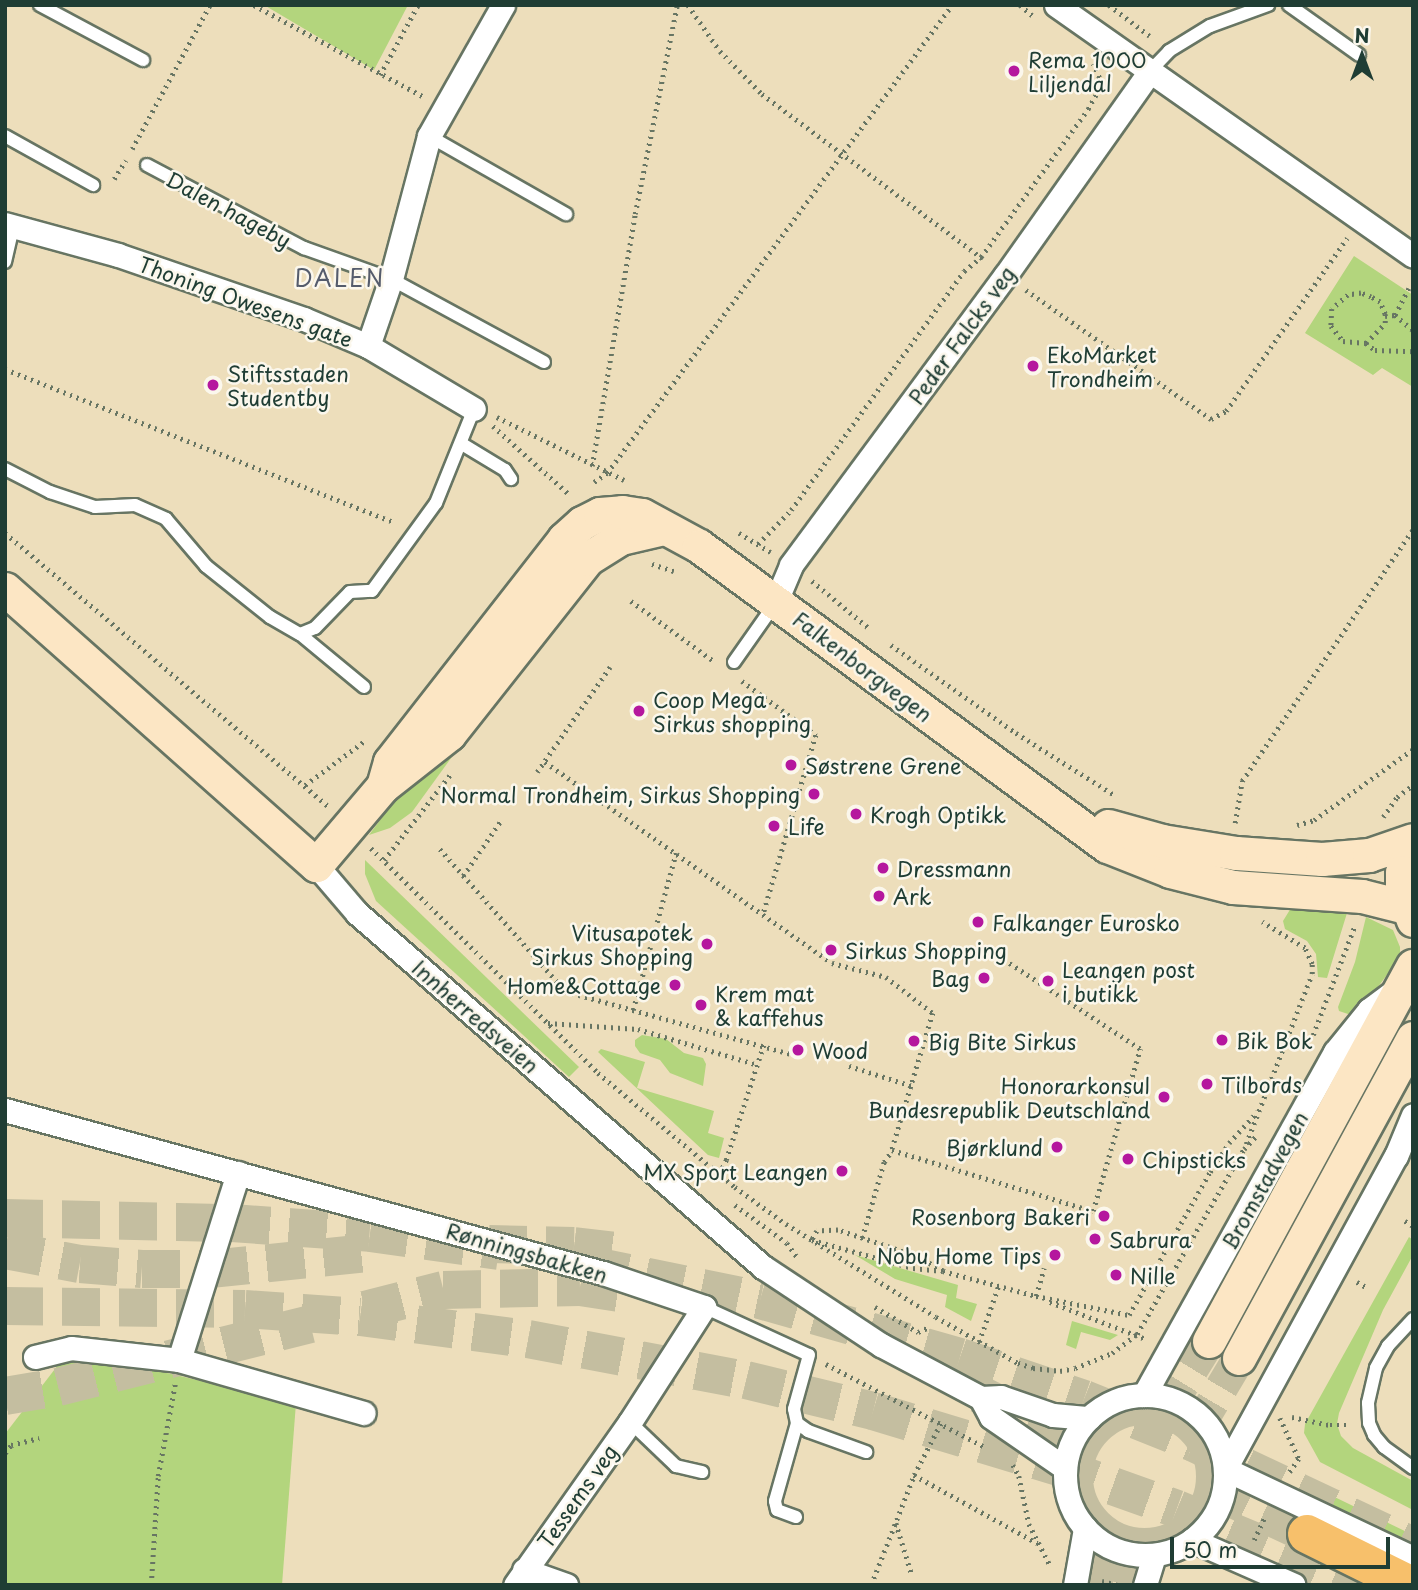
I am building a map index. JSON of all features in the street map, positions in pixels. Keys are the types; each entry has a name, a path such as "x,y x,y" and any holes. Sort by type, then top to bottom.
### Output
{"highway":[{"path":"1299,1558 1354,1585"},
{"path":"1299,1558 1410,1585"}],"main road":[{"name":"Falkenborgvegen","path":"316,865 383,786 390,762 564,539 582,523 600,514 642,515 699,547 776,601 1107,846 1170,871 1233,887 1362,896 1409,914"},
{"name":"Innherredsveien","path":"5,589 316,865"},
{"name":"Falkenborgvegen","path":"1058,812 1162,841 1236,853 1322,859 1370,855 1413,842"},
{"path":"1409,914 1402,872 1413,842"},
{"name":"Bromstadvegen","path":"1209,1340 1409,975"},
{"path":"1238,1358 1413,1038"}],"street":[{"path":"369,346 391,279 429,136 503,5"},
{"path":"1048,13 1150,71 1359,221 1413,256"},
{"name":"Peder Falcks veg","path":"776,601 791,565 1005,276 1150,71"},
{"name":"Thoning Owesens gate","path":"9,225 118,255 304,319 369,346 474,409"},
{"name":"Innherredsveien","path":"316,865 357,913 763,1267 881,1345 981,1398 1001,1397 1053,1415 1089,1418"},
{"name":"Bromstadvegen","path":"1144,1395 1335,1052 1369,1010 1409,975"},
{"name":"Rønningsbakken","path":"5,1110 603,1273 704,1307"},
{"path":"1225,1469 1396,1156 1413,1115"},
{"path":"179,1360 238,1172"},
{"name":"Tessems veg","path":"566,1585 520,1578 630,1422 704,1307"},
{"path":"36,1357 71,1348 179,1360 364,1413"},
{"path":"1144,1395 1172,1400 1197,1415 1216,1437 1225,1469 1223,1496 1218,1509 1192,1540 1174,1550 1154,1555 1116,1550 1085,1528 1067,1494 1065,1468 1072,1443 1089,1418 1114,1401 1144,1395"},
{"name":"Innherredsveien","path":"981,1398 991,1417 1065,1468"},
{"path":"1225,1469 1413,1558"},
{"path":"1075,1585 1085,1528"},
{"path":"1192,1540 1299,1558"},
{"path":"1145,1585 1154,1555"}],"lane":[{"path":"40,5 142,60"},
{"path":"1150,71 1169,51 1210,26 1268,5"},
{"path":"1289,5 1359,55"},
{"path":"5,136 93,185"},
{"path":"429,136 566,214"},
{"name":"Dalen hageby","path":"147,165 304,248 391,279 544,362"},
{"path":"5,262 9,225"},
{"path":"300,634 315,628 350,592 372,591 436,503 474,409"},
{"path":"462,444 505,470 511,479"},
{"path":"5,469 50,492 95,507 135,505 166,519 206,566 270,617 300,634 364,687"},
{"path":"730,666 776,601"},
{"name":"Rønningsbakken","path":"704,1307 809,1355"},
{"path":"1413,1319 1388,1346 1376,1368 1370,1387 1369,1423 1384,1447 1413,1468"},
{"path":"796,1517 777,1510 775,1501 797,1423 794,1409 809,1355"},
{"name":"Tessems veg","path":"630,1422 676,1466 702,1472"},
{"path":"797,1423 808,1431 866,1452"}],"path":[{"path":"113,181 210,5"},
{"path":"254,5 444,107"},
{"path":"380,75 418,5"},
{"path":"592,466 635,214 677,5"},
{"path":"688,5 720,51 762,94 844,152 1005,276 1211,419 1226,411 1359,221"},
{"path":"474,409 513,422 607,473 952,5"},
{"path":"1020,5 1048,13"},
{"path":"758,544 790,510 964,271 981,257 1088,110 1102,83 1091,61"},
{"path":"1395,315 1409,288"},
{"path":"1366,343 1385,323 1380,302 1361,293 1348,295 1332,309 1331,327 1343,341 1366,343 1375,351 1413,351"},
{"path":"1385,316 1395,315 1413,330"},
{"path":"5,369 416,531"},
{"path":"474,409 572,496"},
{"path":"1234,831 1242,781 1413,529"},
{"path":"5,533 328,807"},
{"path":"819,586 873,632"},
{"path":"631,601 645,615 730,666"},
{"path":"884,640 1016,733 1125,798"},
{"path":"537,772 610,667"},
{"path":"737,678 816,735 763,915"},
{"path":"1292,827 1314,820 1413,749"},
{"path":"545,762 832,963 886,976 933,1013 892,1150 884,1162 862,1238"},
{"path":"1380,825 1397,797 1413,785"},
{"path":"463,876 502,819"},
{"path":"365,843 598,1073 719,1174 812,1240 979,1342 1018,1363 1060,1371 1102,1358 1137,1334 1244,1149 1310,982 1312,964 1305,948 1298,942 1253,916"},
{"path":"440,849 565,991 791,1054"},
{"path":"634,1010 677,853"},
{"path":"1309,1045 1335,982 1359,912"},
{"path":"892,1150 1094,1211 1140,1049 978,943"},
{"path":"548,1023 638,1029 758,1065"},
{"path":"719,1174 765,1041"},
{"path":"849,1066 912,1086"},
{"path":"812,1240 817,1231 838,1230 916,1256 943,1270 998,1287 1129,1315 1217,1162 1229,1143 1257,1112"},
{"path":"1244,1149 1258,1134"},
{"path":"726,1199 788,1243 802,1264"},
{"path":"1405,1221 1413,1226"},
{"path":"812,1240 912,1268 943,1270"},
{"path":"1036,1296 1044,1268"},
{"path":"979,1342 998,1287"},
{"path":"1036,1296 1137,1334"},
{"path":"872,1305 918,1332 929,1327"},
{"path":"809,1355 996,1453"},
{"path":"150,1585 158,1476 179,1360"},
{"path":"1277,1414 1285,1424 1300,1459"},
{"path":"1292,1418 1330,1425 1369,1423"},
{"path":"871,1585 915,1475 941,1423"},
{"path":"5,1453 11,1445 39,1438"},
{"path":"1007,1459 1019,1476 1023,1503 1038,1543 1053,1571"},
{"path":"915,1475 1038,1543"},
{"path":"1249,1550 1267,1512"},
{"path":"896,1522 912,1575"}],"green space":[{"path":"264,5 408,5 374,70"},
{"path":"1354,256 1413,295 1413,387 1382,368 1373,375 1305,333"},
{"path":"445,751 454,754 412,812 390,828 369,835 414,774"},
{"path":"365,860 579,1067 569,1077 376,901 365,874"},
{"path":"1306,906 1347,913 1327,978 1318,977 1316,954 1307,941 1285,929 1283,921 1291,908"},
{"path":"1366,917 1393,930 1400,947 1400,957 1378,987 1351,1015 1339,1011 1338,1007 1355,962"},
{"path":"642,1035 666,1039 684,1053 703,1058 706,1064 703,1086 670,1073 660,1060 640,1053 635,1046 635,1040"},
{"path":"601,1049 645,1062 637,1088 714,1111 708,1133 724,1138 719,1158 708,1155 598,1052"},
{"path":"1409,1237 1413,1240 1413,1255 1383,1310 1339,1413 1337,1424 1341,1436 1353,1448 1413,1481 1413,1510 1320,1462 1304,1433 1305,1424"},
{"path":"855,1255 958,1285 956,1298 977,1304 971,1321 945,1307 947,1295 895,1279"},
{"path":"1072,1321 1118,1335 1110,1340 1081,1332 1076,1349 1066,1345"},
{"path":"70,1360 137,1366 296,1403 282,1585 5,1585 5,1434 58,1365"},
{"path":"1316,1488 1413,1535 1413,1548 1309,1498"}],"tunnel":[{"path":"5,1218 232,1223 370,1233 499,1251"},
{"path":"489,1244 574,1246 624,1252"},
{"path":"5,1250 80,1264 142,1269 210,1269 377,1252"},
{"path":"590,1265 760,1300 960,1357 1084,1399 1194,1443 1413,1546"},
{"path":"365,1310 443,1290 580,1287 627,1294"},
{"path":"5,1306 245,1309 360,1317 528,1339 746,1380 873,1411 1059,1467 1177,1509 1360,1585"},
{"path":"5,1396 58,1387 310,1324"},
{"path":"1166,1411 1209,1341"},
{"path":"1196,1430 1239,1358"},
{"path":"979,1394 1083,1446"},
{"path":"1144,1408 1170,1413 1192,1428 1207,1450 1212,1476 1207,1502 1192,1524 1170,1539 1144,1544 1118,1539 1096,1524 1081,1502 1076,1476 1081,1450 1096,1428 1118,1413 1144,1408"},
{"path":"1212,1489 1307,1534"},
{"path":"1096,1585 1103,1530"},
{"path":"1125,1585 1139,1544"}],"place":[{"name":"Rema 1000 Liljendal","path":"1014,71"},
{"name":"EkoMarket Trondheim","path":"1033,366"},
{"name":"Stiftsstaden Studentby","path":"213,385"},
{"name":"Coop Mega Sirkus shopping","path":"639,711"},
{"name":"Søstrene Grene","path":"791,765"},
{"name":"Normal Trondheim, Sirkus Shopping","path":"814,794"},
{"name":"Krogh Optikk","path":"856,814"},
{"name":"Life","path":"774,826"},
{"name":"Dressmann","path":"883,868"},
{"name":"Ark","path":"879,896"},
{"name":"Falkanger Eurosko","path":"978,922"},
{"name":"Vitusapotek Sirkus Shopping","path":"707,944"},
{"name":"Sirkus Shopping","path":"831,950"},
{"name":"Bag","path":"984,978"},
{"name":"Leangen post i butikk","path":"1048,981"},
{"name":"Home&Cottage","path":"675,985"},
{"name":"Krem mat & kaffehus","path":"701,1005"},
{"name":"Bik Bok","path":"1222,1040"},
{"name":"Big Bite Sirkus","path":"914,1041"},
{"name":"Wood","path":"798,1050"},
{"name":"Tilbords","path":"1207,1084"},
{"name":"Honorarkonsul Bundesrepublik Deutschland","path":"1164,1097"},
{"name":"Bjørklund","path":"1057,1147"},
{"name":"Chipsticks","path":"1128,1159"},
{"name":"MX Sport Leangen","path":"842,1171"},
{"name":"Rosenborg Bakeri","path":"1104,1216"},
{"name":"Sabrura","path":"1095,1239"},
{"name":"Nobu Home Tips","path":"1055,1255"},
{"name":"Nille","path":"1116,1275"}],"district":[{"name":"DALEN","path":"340,278"}]}
